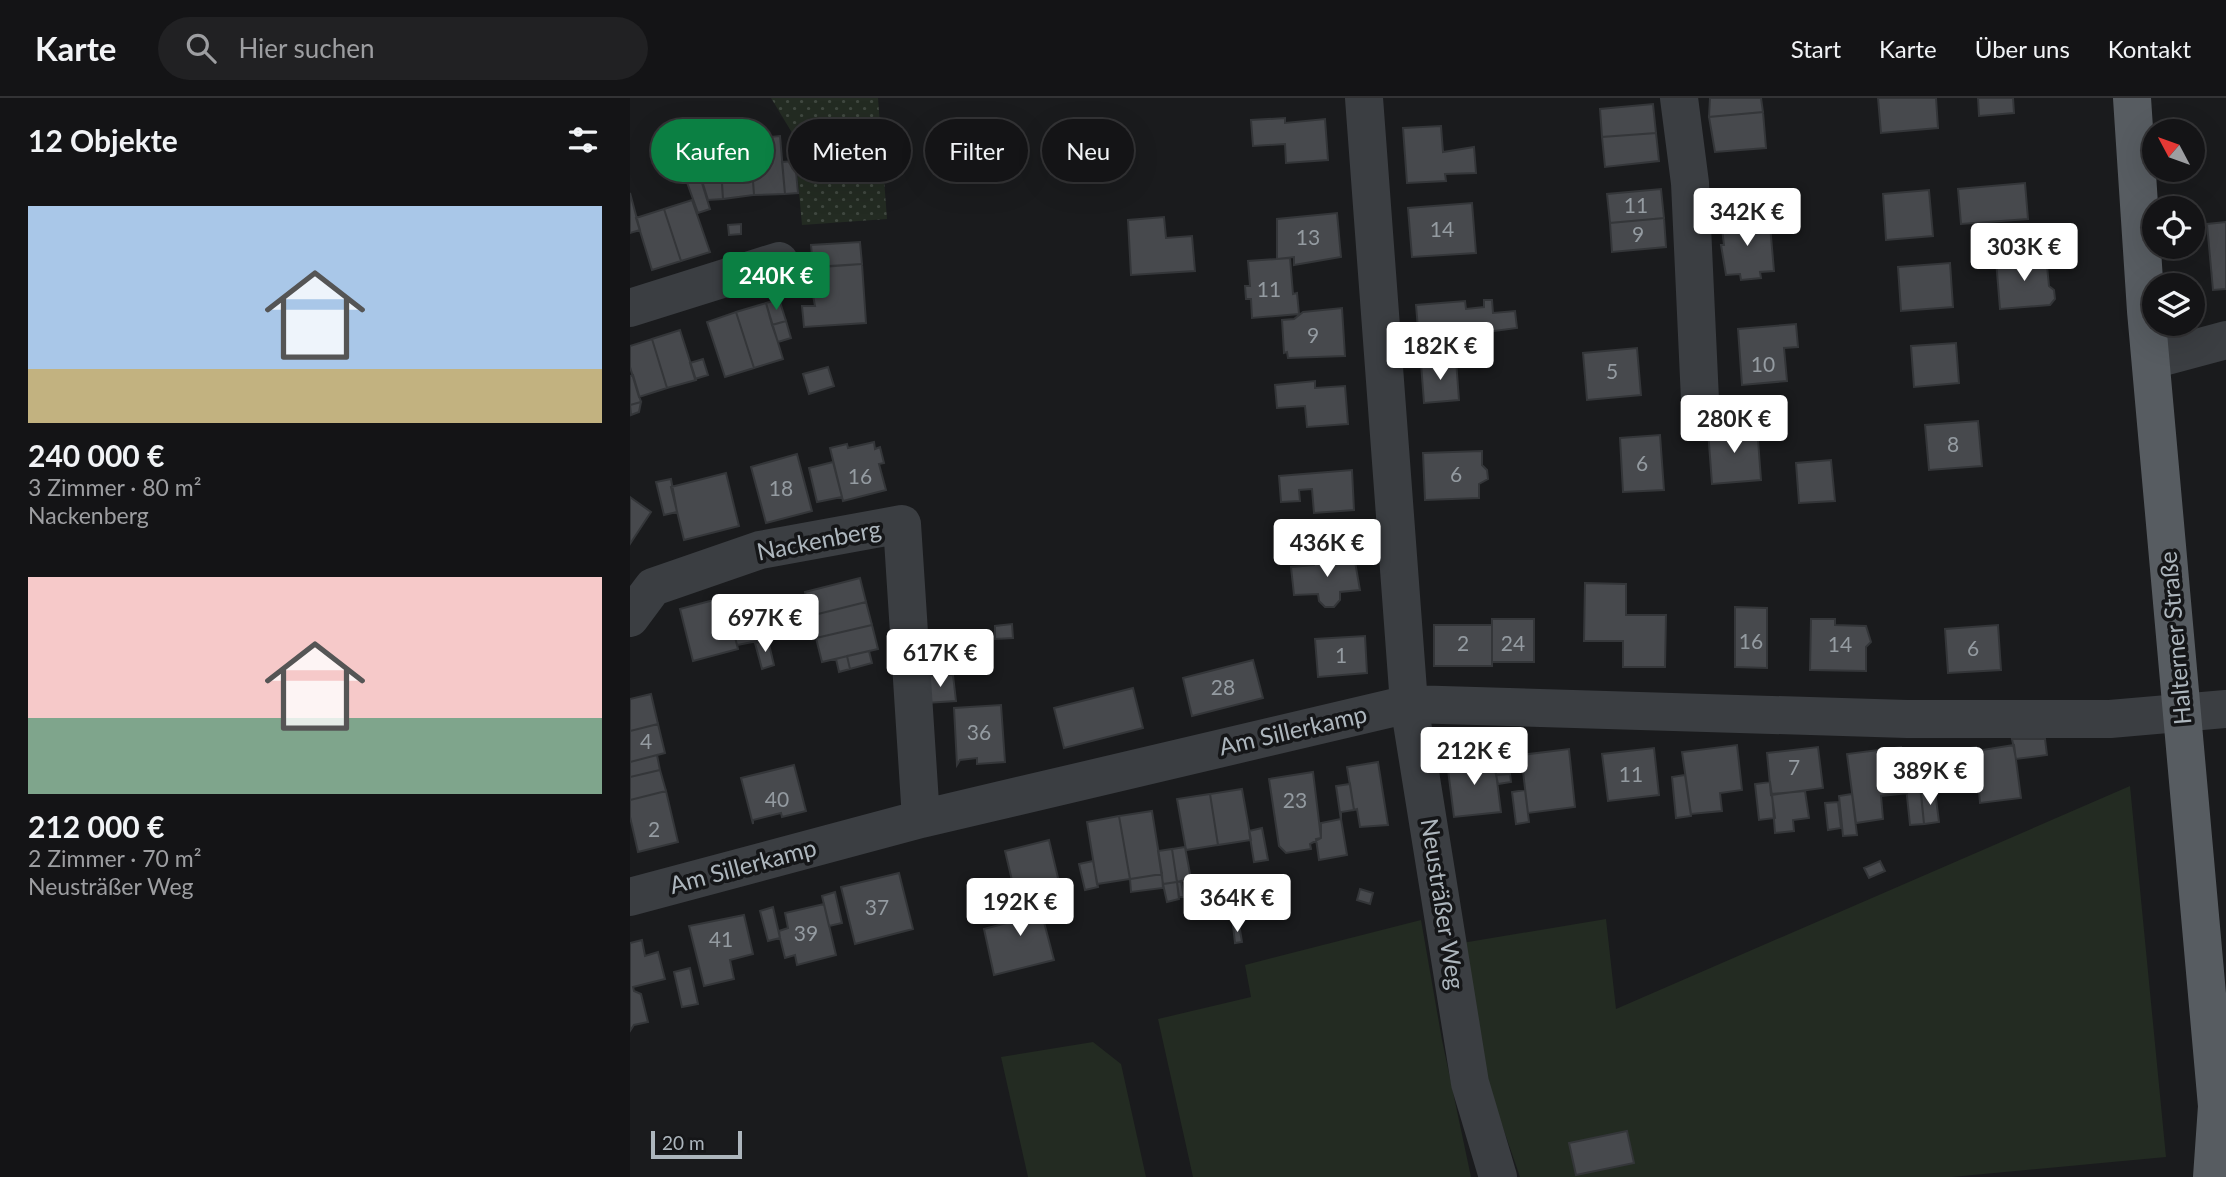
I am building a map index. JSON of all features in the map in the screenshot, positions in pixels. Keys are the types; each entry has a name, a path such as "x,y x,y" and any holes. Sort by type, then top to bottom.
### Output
{"main road":[{"name":"Halterner Straße","path":"2132,98 2152,360 2219,1116 2212,1177"}],"street":[{"name":"Neusträßer Weg","path":"1364,98 1409,704 1470,1083 1498,1177"},
{"path":"1679,98 1690,183 1700,400"},
{"path":"630,308 779,261"},
{"path":"2152,360 2226,340"},
{"name":"Nackenberg","path":"630,618 653,587 760,550 902,524 922,819"},
{"name":"Am Sillerkamp","path":"630,897 922,819 1409,704 1907,719 2110,719 2226,709"}],"shaded area":[{"path":"771,98 878,98 880,119 788,119 788,126"},
{"path":"798,182 884,182 887,219 802,225"},
{"path":"2130,786 2166,1157 1952,1177 1520,1177 1480,1061 1462,943 1606,919 1616,1009"},
{"path":"1421,920 1442,1040 1471,1177 1193,1177 1158,1019 1251,997 1245,965"},
{"path":"1093,1042 1121,1064 1146,1177 1028,1177 1001,1057"}],"building":[{"path":"1710,98 1761,98 1763,112 1709,117"},
{"path":"1878,98 1936,98 1938,128 1881,133"},
{"path":"1978,98 2013,98 2014,113 1979,116"},
{"path":"1653,104 1656,133 1602,137 1600,109"},
{"path":"1763,112 1766,148 1715,152 1709,117"},
{"path":"1285,118 1285,123 1325,119 1328,160 1286,163 1285,144 1253,146 1251,120"},
{"path":"1441,126 1443,152 1474,147 1476,173 1445,174 1446,181 1407,183 1403,128"},
{"path":"1656,133 1659,161 1605,167 1602,137"},
{"path":"780,136 785,194 754,195 753,182 774,182 774,137"},
{"path":"782,162 788,162 788,182 797,182 798,193 785,194"},
{"path":"687,182 702,182 710,209 698,213"},
{"path":"702,182 722,182 723,199 708,200"},
{"path":"722,182 753,182 754,195 723,199"},
{"path":"2025,183 2028,219 1961,224 1958,189"},
{"path":"1661,189 1664,218 1610,223 1607,194"},
{"path":"1929,190 1933,236 1886,240 1883,194"},
{"path":"630,193 640,230 630,233"},
{"path":"692,200 710,252 681,261 664,209"},
{"path":"1472,203 1476,253 1412,257 1408,208"},
{"path":"664,209 681,261 652,270 636,218"},
{"path":"1337,213 1341,257 1294,265 1294,257 1277,259 1277,219"},
{"path":"1164,217 1166,238 1192,236 1195,271 1131,275 1128,220"},
{"path":"1664,218 1666,247 1612,252 1610,223"},
{"path":"1758,219 1759,225 1770,225 1774,271 1760,272 1761,278 1741,280 1740,274 1726,275 1721,245 1724,245 1721,220"},
{"path":"2226,222 2226,289 2213,290 2207,224"},
{"path":"741,224 741,234 729,235 728,225"},
{"path":"860,242 862,264 813,267 811,245"},
{"path":"2046,256 2049,286 2054,290 2055,299 2050,305 2000,309 1996,260"},
{"path":"1290,258 1293,294 1297,293 1299,314 1252,318 1251,299 1246,299 1245,286 1250,286 1248,261"},
{"path":"1950,263 1953,307 1901,311 1898,267"},
{"path":"862,264 866,323 804,327 802,306 815,306 808,268"},
{"path":"779,299 786,321 772,325 766,303"},
{"path":"1484,300 1492,300 1493,313 1515,311 1517,328 1419,341 1416,305 1465,301 1466,309 1484,307"},
{"path":"766,303 783,359 754,368 736,312"},
{"path":"1342,308 1345,356 1288,358 1287,352 1284,353 1282,320 1294,319 1303,312"},
{"path":"736,312 754,368 725,377 707,322"},
{"path":"786,321 791,338 778,342 772,325"},
{"path":"1796,324 1798,347 1784,348 1787,381 1742,385 1738,329"},
{"path":"680,330 696,380 667,388 652,339"},
{"path":"652,339 667,388 639,397 630,367 630,346"},
{"path":"1956,343 1959,383 1914,387 1911,346"},
{"path":"1637,348 1641,395 1587,400 1583,353"},
{"path":"703,359 708,375 695,379 690,363"},
{"path":"1456,360 1459,400 1424,403 1421,363"},
{"path":"828,367 834,386 809,394 803,374"},
{"path":"633,375 641,402 630,405 630,376"},
{"path":"1315,381 1315,388 1345,386 1348,424 1307,427 1305,406 1277,408 1275,385"},
{"path":"641,402 639,412 631,415 630,405"},
{"path":"1978,421 1982,466 1929,470 1925,425"},
{"path":"1757,426 1761,480 1712,484 1708,430"},
{"path":"1660,435 1664,490 1623,492 1620,438"},
{"path":"874,442 875,449 880,447 884,463 879,464 886,490 843,501 830,448 847,444 848,448"},
{"path":"1482,451 1482,465 1487,470 1488,479 1479,484 1479,498 1425,500 1423,453"},
{"path":"797,454 812,511 766,523 751,467"},
{"path":"1831,460 1835,501 1799,503 1796,463"},
{"path":"833,462 842,497 817,502 809,468"},
{"path":"1352,470 1354,510 1314,513 1312,489 1299,490 1300,501 1281,502 1279,476"},
{"path":"726,473 739,526 684,540 671,487"},
{"path":"671,479 677,512 664,515 656,482"},
{"path":"630,497 651,512 630,544"},
{"path":"1354,556 1360,590 1340,592 1340,600 1334,607 1325,607 1319,601 1318,594 1294,595 1291,567 1314,565 1318,559"},
{"path":"860,578 866,602 810,616 805,592"},
{"path":"1585,583 1626,584 1626,615 1666,615 1665,667 1623,667 1623,641 1584,641"},
{"path":"725,597 738,649 693,661 680,609"},
{"path":"758,600 768,639 737,645 728,609"},
{"path":"866,602 872,625 816,638 810,616"},
{"path":"1735,607 1767,608 1767,668 1735,667"},
{"path":"1492,619 1534,619 1534,662 1492,662"},
{"path":"1811,619 1835,619 1835,625 1866,626 1871,642 1866,647 1866,671 1810,670"},
{"path":"1012,624 1013,638 995,639 995,626"},
{"path":"872,625 878,649 822,662 816,638"},
{"path":"1434,625 1492,625 1492,666 1434,666"},
{"path":"1998,625 2001,670 1948,673 1945,629"},
{"path":"1365,636 1367,673 1318,677 1315,639"},
{"path":"768,640 774,665 762,669 755,643"},
{"path":"869,651 872,663 850,669 847,656"},
{"path":"847,656 850,669 839,672 836,659"},
{"path":"1253,660 1263,698 1192,716 1183,678"},
{"path":"953,675 956,701 926,703 924,676"},
{"path":"1133,688 1143,728 1064,748 1054,708"},
{"path":"651,694 658,724 630,731 630,699"},
{"path":"1001,705 1005,762 977,764 977,758 960,760 957,765 954,708"},
{"path":"658,724 665,753 630,762 630,731"},
{"path":"2012,739 2045,739 2047,755 2016,759"},
{"path":"1737,745 1742,790 1720,793 1722,811 1691,814 1682,752"},
{"path":"2014,745 2021,798 1980,803 1976,751"},
{"path":"1818,747 1823,788 1771,795 1767,753"},
{"path":"1901,747 1907,793 1881,796 1883,819 1856,823 1847,754"},
{"path":"1976,747 1977,783 1940,791 1935,754"},
{"path":"1654,748 1659,795 1608,801 1602,754"},
{"path":"1507,749 1510,774 1496,775 1492,752"},
{"path":"1569,749 1575,807 1528,813 1521,755"},
{"path":"657,755 660,770 630,777 630,762"},
{"path":"1494,757 1501,812 1454,817 1447,762"},
{"path":"1378,762 1388,825 1360,827 1357,809 1354,810 1347,767"},
{"path":"794,765 806,811 782,817 781,813 753,820 753,824 741,778"},
{"path":"660,770 666,791 630,800 630,777"},
{"path":"1313,772 1321,838 1310,844 1311,849 1286,853 1279,846 1269,779"},
{"path":"1510,774 1511,782 1498,784 1496,775"},
{"path":"1685,775 1691,816 1676,818 1672,777"},
{"path":"1919,776 1924,824 1910,825 1905,777"},
{"path":"1770,782 1775,818 1759,820 1755,784"},
{"path":"1350,784 1354,810 1341,812 1341,820 1336,786"},
{"path":"1242,789 1251,840 1218,845 1210,794"},
{"path":"1525,790 1529,822 1516,824 1512,792"},
{"path":"666,791 678,842 638,852 630,817 630,800"},
{"path":"1805,791 1809,818 1793,820 1794,831 1775,833 1772,794"},
{"path":"1935,791 1939,822 1924,824 1921,792"},
{"path":"1210,794 1218,845 1186,850 1177,799"},
{"path":"1852,794 1857,835 1843,836 1839,796"},
{"path":"1838,802 1841,828 1828,830 1825,803"},
{"path":"1152,811 1162,874 1130,879 1119,816"},
{"path":"1119,816 1130,879 1097,884 1087,822"},
{"path":"1341,819 1347,855 1319,860 1316,839 1321,838 1321,823"},
{"path":"1262,828 1268,860 1254,862 1249,831"},
{"path":"1049,840 1059,882 1015,893 1005,851"},
{"path":"1185,847 1191,879 1177,882 1172,849"},
{"path":"1172,849 1177,882 1163,884 1158,851"},
{"path":"1093,861 1098,887 1085,890 1079,864"},
{"path":"1880,861 1885,871 1869,878 1864,868"},
{"path":"899,873 913,929 855,944 841,887"},
{"path":"1162,874 1163,888 1131,892 1130,879"},
{"path":"1181,881 1184,897 1179,897 1177,882"},
{"path":"1177,882 1179,899 1167,902 1163,884"},
{"path":"1035,888 1054,960 994,975 984,929 1022,919 1015,893"},
{"path":"1360,889 1373,893 1370,904 1357,900"},
{"path":"835,892 842,923 829,926 822,896"},
{"path":"824,904 836,955 797,965 795,955 785,958 780,938 779,931 788,928 785,913"},
{"path":"773,907 780,938 768,941 760,911"},
{"path":"744,915 753,954 730,960 734,979 704,986 689,926"},
{"path":"1239,924 1242,942 1235,943 1233,925"},
{"path":"642,940 645,956 658,952 665,979 633,987 634,991 641,994 648,1022 634,1025 630,1031 630,943"},
{"path":"690,968 698,1004 682,1007 674,972"},
{"path":"1627,1131 1634,1163 1576,1175 1569,1143"}]}
